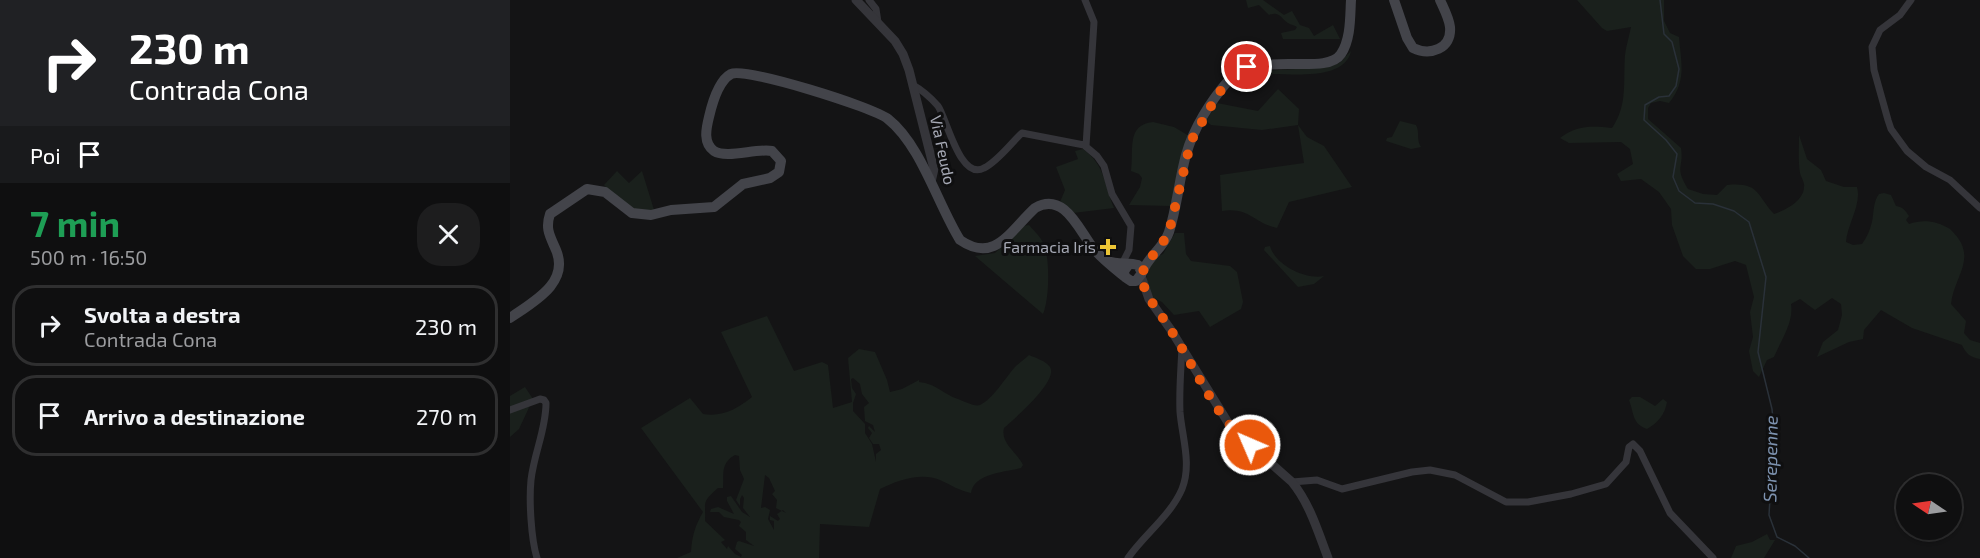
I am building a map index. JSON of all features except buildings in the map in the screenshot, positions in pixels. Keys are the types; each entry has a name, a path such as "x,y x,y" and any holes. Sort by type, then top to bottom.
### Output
{"main road":[{"path":"1132,271 1147,262 1169,232 1191,141 1218,94 1230,80 1247,67 1263,64 1313,63 1337,59 1345,46 1348,34 1351,0"},
{"path":"1394,0 1407,38 1413,48 1429,52 1442,47 1450,34 1450,24 1440,0"},
{"path":"510,318 545,293 555,281 560,264 547,229 550,214 587,189 605,192 633,213 651,215 671,210 714,207 743,184 770,178 779,172 781,160 772,151 724,154 713,150 707,143 706,130 711,109 723,82 732,74 741,72 764,77 879,113 900,132 931,182"},
{"name":"Via Feudo","path":"931,182 952,228 960,240 970,247 980,250 992,249 1035,208 1044,204 1053,204 1067,212 1104,259 1132,271"}],"street":[{"name":"Via Feudo","path":"856,0 895,41 903,54 934,168 931,182"},
{"path":"869,0 876,9 878,22"},
{"path":"1085,0 1094,22 1086,146"},
{"path":"1911,0 1900,15 1880,30 1872,47 1874,70 1888,120 1891,129 1907,151 1926,167 1950,180 1980,208"},
{"path":"913,85 921,89 939,107 963,162 976,170 982,170 1022,133 1086,146 1097,156 1104,166 1112,194 1131,226 1129,250 1132,271 1232,429 1292,482 1307,505 1328,558"},
{"path":"1128,558 1172,504 1181,490 1185,476 1186,454 1180,410 1182,347"},
{"path":"510,410 540,399 546,403 544,430 531,480 533,534 537,558"},
{"path":"1292,482 1317,480 1342,489 1412,472 1430,470 1455,475 1506,502 1528,502 1571,494 1606,484 1626,462 1629,447 1633,444 1640,451 1670,513 1713,558"}],"shaded area":[{"path":"1246,0 1263,0 1284,15 1292,11 1300,25 1309,28 1314,36 1333,25 1340,39 1283,39 1281,33 1295,30 1297,27 1278,14 1269,15 1259,5 1248,8"},
{"path":"1577,0 1664,0 1664,21 1670,33 1679,37 1682,72 1675,95 1669,103 1660,101 1651,103 1648,108 1648,119 1681,148 1680,171 1688,189 1703,194 1717,195 1727,185 1746,186 1756,191 1774,214 1783,210 1793,205 1803,192 1804,184 1799,163 1799,135 1807,159 1821,170 1826,181 1844,187 1857,187 1858,200 1846,242 1853,245 1862,244 1872,222 1877,197 1884,193 1891,195 1896,206 1906,212 1909,216 1906,220 1909,224 1930,222 1950,229 1959,239 1964,257 1951,304 1966,321 1964,333 1970,340 1980,343 1980,359 1969,355 1962,345 1912,328 1881,310 1864,330 1863,339 1849,342 1817,357 1823,342 1838,330 1842,315 1841,304 1832,298 1815,310 1800,299 1791,304 1791,317 1786,331 1774,357 1767,360 1759,377 1753,371 1749,351 1753,337 1750,312 1754,297 1746,265 1735,261 1710,269 1696,269 1683,256 1672,225 1671,209 1659,192 1641,179 1621,181 1617,174 1633,164 1630,149 1621,142 1569,143 1560,138 1585,127 1612,128 1623,102 1625,55 1631,27 1607,31"},
{"path":"1351,51 1347,60 1339,67 1329,71 1273,74 1267,77 1262,71 1328,67 1339,63"},
{"path":"1278,89 1299,109 1298,125 1262,130 1211,125 1206,121 1217,103 1258,111"},
{"path":"1400,121 1416,125 1421,147 1411,149 1386,141 1387,138 1392,137"},
{"path":"1153,122 1174,127 1189,136 1171,206 1129,205 1140,187 1142,178 1131,171 1133,139 1139,128"},
{"path":"1298,125 1307,137 1324,146 1352,187 1289,202 1277,228 1239,211 1222,211 1220,175 1304,163"},
{"path":"1083,149 1091,155 1100,169 1114,208 1073,213 1060,202 1065,190 1056,167 1078,159 1075,151"},
{"path":"617,171 629,183 642,171 655,213 644,215 615,197 604,185"},
{"path":"1029,225 1044,245 1047,255 1048,291 1043,314 975,256 995,253 1023,226"},
{"path":"1175,233 1184,233 1186,254 1191,261 1230,266 1237,272 1243,302 1241,309 1210,327 1199,311 1174,315 1162,302 1154,298 1146,281 1148,269 1156,257 1163,254"},
{"path":"1270,246 1278,259 1292,270 1309,276 1324,276 1314,284 1298,287 1264,250 1265,247"},
{"path":"767,316 794,371 822,362 828,365 833,408 852,402 848,358 859,349 875,352 890,392 902,389 919,380 919,382 975,405 985,402 1015,367 1029,355 1046,363 1051,373 1042,390 1004,428 1004,438 1023,465 1021,468 984,477 973,486 971,493 940,480 925,477 910,478 887,486 880,489 869,527 820,524 819,558 677,558 691,552 694,531 703,512 641,428 690,398 703,414 710,415 729,411 752,397 721,332","holes":["853,378 860,384 862,394 869,403 864,407 865,421 873,425 875,432 869,426 872,433 869,438 873,444 879,444 881,450 876,454 876,462 872,444 865,433 865,424 853,411 856,394 852,388 851,379","735,455 739,456 740,470 744,479 736,500 740,506 742,495 743,508 750,517 742,512 731,496 727,497 727,501 734,514 718,507 711,509 710,512 719,512 724,517 741,522 739,526 746,532 746,540 754,546 737,542 735,549 742,555 741,557 728,546 727,549 721,542 725,540 705,521 706,503 718,488 723,488 724,470 730,458","765,475 769,478 775,491 772,494 777,500 776,508 782,511 777,514 780,519 778,521 770,516 770,520 774,521 774,530 768,519 770,510 765,507 761,508"]},
{"path":"525,387 533,399 519,429 510,437 510,396"},
{"path":"1632,397 1640,397 1655,406 1663,399 1667,402 1665,410 1660,418 1647,429 1634,418 1629,400"},
{"path":"1767,534 1770,540 1775,540 1764,558 1731,558 1736,546 1752,542"}],"waterway":[{"name":"Serepenne","path":"1660,0 1664,34 1672,42 1679,69 1676,86 1669,96 1659,97 1645,105 1644,120 1666,140 1677,154 1673,177 1679,191 1695,203 1713,204 1734,211 1749,222 1766,277 1758,352 1772,409 1774,429 1769,515 1777,537 1795,546 1809,558"}],"place":[{"name":"Farmacia Iris","path":"1108,247"}],"route":[{"path":"1247,67 1238,72 1218,94 1201,121 1186,154 1169,232 1147,262 1141,276 1149,299 1171,330 1224,418 1239,437 1250,445"}]}
